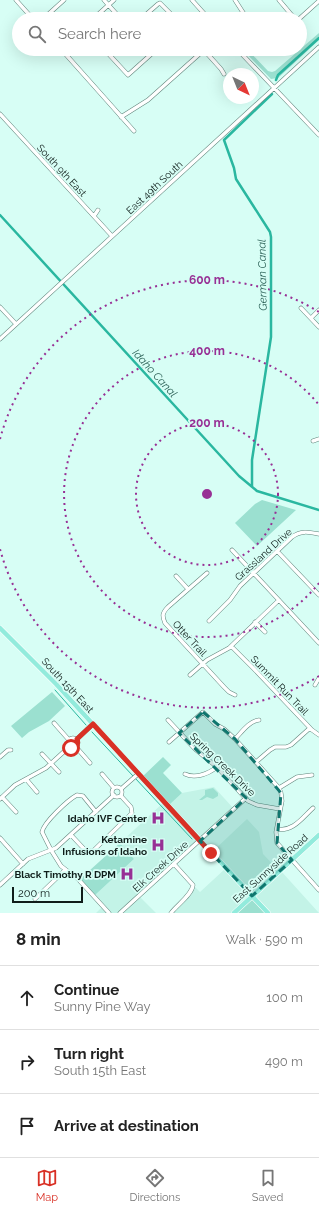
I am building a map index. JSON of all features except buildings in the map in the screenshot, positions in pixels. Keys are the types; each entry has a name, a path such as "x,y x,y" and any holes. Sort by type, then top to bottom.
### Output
{"main road":[{"name":"South 15th East","path":"0,628 56,684 93,724 135,776 200,841 268,913"},
{"name":"East Sunnyside Road","path":"234,913 319,835"}],"street":[{"path":"16,0 27,12"},
{"path":"51,12 64,0"},
{"path":"104,0 114,12"},
{"path":"100,12 114,0"},
{"path":"192,0 203,12"},
{"path":"235,0 243,12"},
{"path":"279,0 289,12"},
{"path":"306,12 317,2 319,7"},
{"path":"149,12 160,3 169,12"},
{"name":"East 49th South","path":"0,339 58,284 319,47"},
{"path":"67,56 134,131"},
{"path":"110,56 128,75 149,56"},
{"path":"121,117 148,100 197,56"},
{"path":"211,56 223,72"},
{"path":"244,56 319,135"},
{"name":"South 9th East","path":"0,114 112,236"},
{"path":"94,216 98,210"},
{"path":"0,307 16,324"},
{"path":"301,308 319,327"},
{"path":"310,318 319,310"},
{"path":"313,441 319,439"},
{"name":"Grassland Drive","path":"209,620 230,600 240,586 253,573 296,534 304,532 319,534"},
{"path":"232,550 319,643"},
{"path":"277,551 319,595"},
{"path":"176,576 188,589 207,573"},
{"name":"Otter Trail","path":"188,589 165,610 163,618 165,623 229,692 235,694"},
{"path":"190,675 211,658 225,651 231,646 278,600"},
{"path":"255,622 265,632"},
{"name":"Summit Run Trail","path":"231,646 310,728 319,735"},
{"path":"315,685 319,678"},
{"path":"180,733 203,712 215,724 235,739 256,762 279,788 281,793 282,801 276,832 277,843 319,890"},
{"name":"Spring Creek Drive","path":"168,720 195,749 216,767 251,803 280,809"},
{"path":"235,739 251,724 259,720"},
{"path":"54,723 69,740 69,747"},
{"path":"69,740 74,738 77,739 93,724"},
{"path":"256,762 270,750 291,745 310,728"},
{"name":"Spring Creek Drive","path":"169,742 180,733"},
{"path":"76,747 78,744 77,739"},
{"path":"16,812 1,798 15,785 40,773 69,747 76,747"},
{"path":"76,747 90,763"},
{"path":"0,757 8,750 11,750"},
{"path":"42,754 59,772"},
{"path":"185,774 192,776 208,773 216,767"},
{"path":"102,774 114,788 117,787 122,789"},
{"path":"279,788 297,777 312,775"},
{"path":"121,796 123,792 122,789 135,776"},
{"path":"26,779 37,792"},
{"path":"114,788 112,791 114,795"},
{"path":"114,795 116,797 121,796"},
{"path":"0,885 33,856 56,848 114,795"},
{"path":"96,812 83,796 74,796 58,811 43,828 42,832 51,850 66,870 78,879 109,913"},
{"path":"71,834 86,851 92,851 132,814 131,808 121,796"},
{"name":"Elk Creek Drive","path":"120,913 246,798"},
{"path":"277,829 290,829 313,808"},
{"path":"0,838 23,864"},
{"path":"171,913 177,904 191,892 193,885 174,864"},
{"path":"35,899 66,870"}],"highlighted area":[{"path":"203,712 235,739 281,793 277,843 292,860 252,896 200,841 246,798 179,733"}],"shaded area":[{"path":"319,33 319,40 307,51 307,43"},
{"path":"249,56 254,56 268,71 275,71 292,56 302,56 278,78 271,79"},
{"path":"262,500 296,510 257,546 235,523 255,504"},
{"path":"52,692 65,706 49,721 29,732 22,738 11,726"},
{"path":"163,757 171,765 163,773 182,793 168,806 141,778"},
{"path":"214,787 234,809 139,896 156,913 96,913 103,906 94,896 134,859 120,843 164,802 168,806 182,793"},
{"path":"213,788 218,793 218,796 213,799 207,797 199,800 205,795 205,790"},
{"path":"247,819 259,832 263,854 279,871 281,871 319,913 171,913 191,892 193,885 200,892 226,868 211,853"},
{"path":"120,843 134,859 94,896 79,880"},
{"path":"252,896 268,913 234,913"}],"waterway":[{"name":"German Canal","path":"307,49 319,38"},
{"name":"German Canal","path":"276,80 278,75 299,56"},
{"name":"German Canal","path":"252,486 252,460 271,337 271,237 270,232 236,179 234,168 224,140 272,94"},
{"name":"Idaho Canal","path":"0,215 239,476 257,491 319,510"},
{"path":"55,690 86,725"},
{"path":"92,732 133,776"},
{"path":"135,778 192,839"}],"place":[{"name":"Idaho IVF Center","path":"158,818"},
{"name":"Ketamine Infusions of Idaho","path":"158,845"},
{"name":"Black Timothy R DPM","path":"127,874"}],"route":[{"path":"71,748 77,746 77,739 93,724 211,853"}]}
